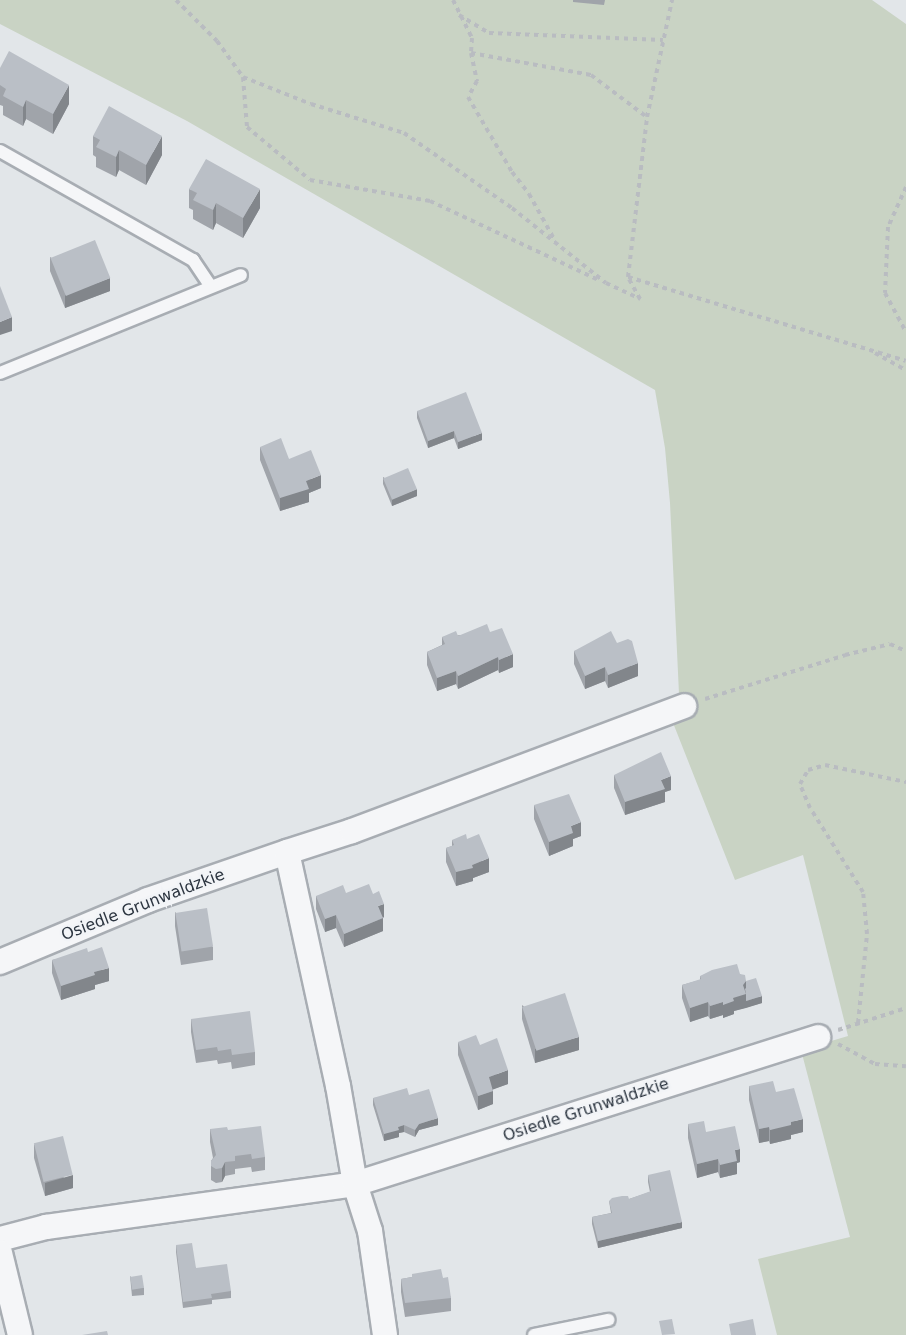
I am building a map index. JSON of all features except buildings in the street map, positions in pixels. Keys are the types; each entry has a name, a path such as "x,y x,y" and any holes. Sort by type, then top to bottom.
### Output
{"street":[{"name":"Osiedle Grunwaldzkie","path":"0,962 148,900 352,831 684,706"},
{"path":"287,852 338,1086 355,1184 370,1232 385,1335"},
{"name":"Osiedle Grunwaldzkie","path":"0,1239 46,1227 355,1184 818,1036"},
{"path":"0,1253 20,1335"}],"lane":[{"path":"0,151 193,260 211,287"},
{"path":"0,373 241,275"},
{"path":"534,1335 608,1320"}],"path":[{"path":"176,0 217,40 243,77 247,127 310,180 430,201 641,300 628,277 646,117 672,0"},
{"path":"453,0 472,38 471,53 477,81 468,97 512,172 529,194 556,242"},
{"path":"458,14 489,33 663,40"},
{"path":"471,53 591,75 646,117"},
{"path":"243,77 311,104 404,133 513,208 606,284"},
{"path":"906,187 888,227 885,293 906,332"},
{"path":"628,277 906,360"},
{"path":"867,349 906,370"},
{"path":"684,706 845,655 890,644 906,651"},
{"path":"858,1023 867,934 863,892 810,808 800,784 808,770 825,765 906,782"},
{"path":"818,1036 906,1008"},
{"path":"818,1036 849,1048 875,1064 906,1066"}],"green space":[{"path":"0,0 872,0 906,24 906,1335 777,1335 758,1259 850,1237 801,1050 848,1036 803,855 735,880 664,700 679,694 670,503 665,448 655,390 187,121 0,24"}]}
